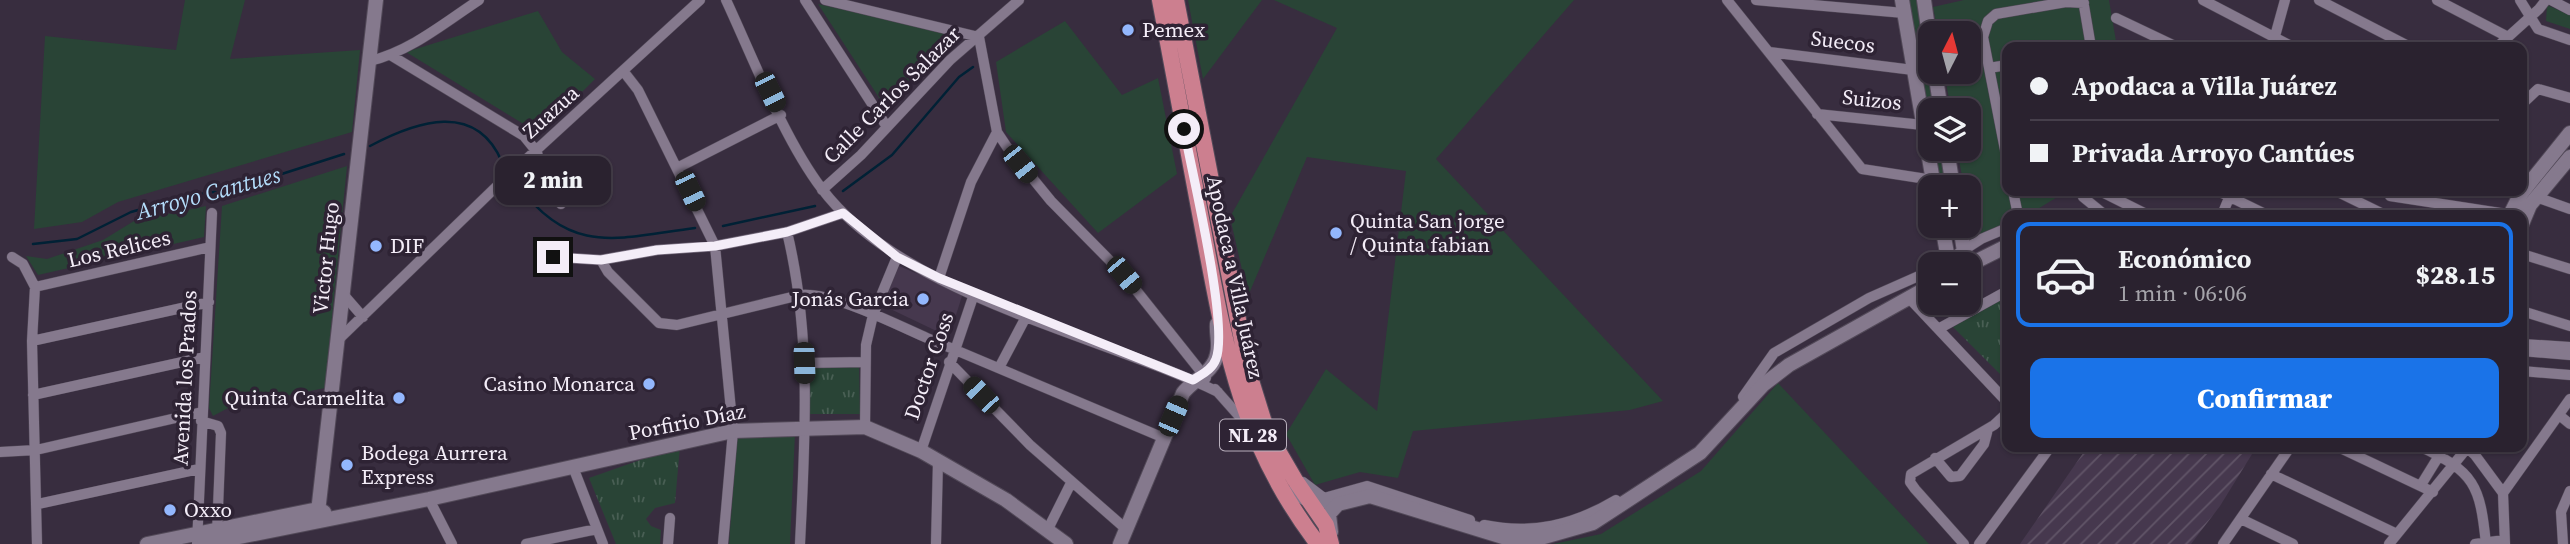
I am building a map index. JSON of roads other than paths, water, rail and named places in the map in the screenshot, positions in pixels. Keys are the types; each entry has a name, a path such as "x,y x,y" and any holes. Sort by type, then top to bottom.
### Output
{"main road":[{"name":"Apodaca a Villa Juárez","path":"1160,0 1233,380 1260,452 1285,499 1318,544"},
{"name":"Apodaca a Villa Juárez","path":"1176,0 1248,371 1268,432 1287,469 1326,525 1332,544"}],"street":[{"name":"Victor Hugo","path":"322,515 338,340 376,0"},
{"path":"370,61 392,56 478,0"},
{"name":"Zuazua","path":"338,340 496,187 624,72 699,0"},
{"path":"726,0 781,115 824,192 840,210 897,257 974,294 1197,378 1218,392 1250,428"},
{"path":"805,0 887,127"},
{"path":"825,0 979,41 988,72 997,132 1034,182 1124,275 1197,378"},
{"path":"1727,0 1865,171 1918,181"},
{"path":"1756,0 1903,7 1918,98"},
{"path":"1924,0 1927,21"},
{"path":"2203,0 2273,42 2286,0"},
{"path":"2319,0 2400,42"},
{"path":"2437,0 2508,37"},
{"path":"2520,0 2538,29 2570,40"},
{"path":"2502,42 2546,0"},
{"path":"2551,0 2570,10"},
{"path":"2002,118 1983,37 1988,21 1997,14 2084,1 2090,42"},
{"name":"Calle Carlos Salazar","path":"824,192 950,60 979,41 1012,3"},
{"path":"2116,18 2166,42"},
{"name":"Suecos","path":"1769,52 1913,70"},
{"path":"392,56 524,136 537,152 544,183 561,204"},
{"path":"1989,68 2002,66"},
{"path":"624,72 638,90 679,167 714,242 733,431 723,544"},
{"path":"2527,99 2538,89 2570,99"},
{"name":"Suizos","path":"1817,114 1918,124"},
{"path":"679,167 781,115"},
{"path":"939,278 971,182 997,132"},
{"path":"2527,186 2570,133"},
{"path":"2524,210 2570,157"},
{"path":"2089,196 2101,210"},
{"path":"2110,196 2137,210"},
{"path":"2234,196 2258,210"},
{"path":"2346,196 2375,210"},
{"path":"2400,196 2442,210"},
{"path":"2536,197 2570,209"},
{"path":"553,257 601,260 787,232 840,210"},
{"name":"Avenida los Prados","path":"206,538 199,468 212,213"},
{"path":"1972,252 1981,239 2002,230"},
{"path":"787,232 800,295 804,363 806,428 800,544"},
{"name":"Los Relices","path":"35,287 211,247"},
{"path":"1981,255 2002,248"},
{"path":"2527,256 2570,269"},
{"path":"12,257 23,264 35,287 32,341 37,544"},
{"path":"865,427 865,362 873,315 897,257"},
{"path":"601,260 608,272 659,323 677,325 800,295 814,295 873,315 1000,366 1164,439"},
{"path":"1287,469 1317,496 1324,498 1367,486 1479,524 1507,530 1541,529 1568,522 1592,514 1696,449 1747,393 1774,353 1869,298 1918,276"},
{"path":"1260,452 1291,496 1309,503 1338,504 1359,497 1381,497 1482,533 1508,538 1544,537 1593,523 1700,453 1763,385 1789,365 1918,293"},
{"path":"343,294 363,317"},
{"name":"Doctor Coss","path":"921,451 974,294"},
{"path":"1940,328 2002,294"},
{"path":"1909,298 2002,396"},
{"path":"32,341 209,302"},
{"path":"1120,544 1183,393 1217,356 1219,312"},
{"path":"2527,313 2570,326"},
{"path":"1000,366 1027,315"},
{"path":"2527,344 2570,347"},
{"path":"2527,351 2570,355"},
{"path":"33,395 205,357"},
{"path":"804,363 865,362"},
{"path":"949,362 1071,483 1126,529"},
{"path":"2527,371 2570,375"},
{"path":"2503,493 2570,399"},
{"path":"2558,415 2570,424"},
{"path":"1964,544 1915,489 1910,482 1911,474 1988,429 2002,416"},
{"path":"0,452 36,450 201,417 218,426 220,433 206,538"},
{"name":"Porfirio Díaz","path":"147,544 206,538 322,515 429,499 733,431 865,427 921,451 1006,500 1066,544"},
{"path":"1935,458 1951,477 1960,476 1984,444 1988,429"},
{"path":"1979,544 2047,452"},
{"path":"2223,544 2287,452"},
{"path":"2349,452 2433,492"},
{"path":"2421,485 2441,452"},
{"path":"2443,452 2476,488 2482,500 2482,544 2505,542 2503,493 2470,452"},
{"path":"2389,544 2463,452"},
{"path":"936,544 938,461"},
{"path":"573,467 603,544"},
{"path":"38,503 199,468"},
{"path":"2272,474 2397,534"},
{"path":"1048,529 1071,483"},
{"path":"2563,544 2561,512 2570,491"},
{"path":"429,499 452,544"},
{"path":"1332,544 1329,514 1338,504"},
{"name":"Porfirio Díaz","path":"206,538 236,541 322,515"},
{"path":"668,544 670,518"},
{"path":"2241,519 2293,544"},
{"path":"526,544 597,528"}],"waterway":[{"name":"Arroyo Cantues","path":"843,191 892,155 959,77 973,67"},
{"name":"Arroyo Cantues","path":"370,146 407,129 426,124 461,124 477,130 491,143 502,162"},
{"name":"Arroyo Cantues","path":"33,244 77,239 131,212 189,196 238,188 344,154"},
{"name":"Arroyo Cantues","path":"518,185 538,208 557,224 577,233 619,238 695,228"},
{"name":"Arroyo Cantues","path":"723,226 815,206"}],"place":[{"name":"Pemex","path":"1128,30"},
{"name":"Quinta San jorge / Quinta fabian","path":"1336,233"},
{"name":"DIF","path":"376,246"},
{"name":"Jonás Garcia","path":"923,299"},
{"name":"Casino Monarca","path":"649,384"},
{"name":"Quinta Carmelita","path":"399,398"},
{"name":"Bodega Aurrera Express","path":"347,465"},
{"name":"Oxxo","path":"170,510"}]}
